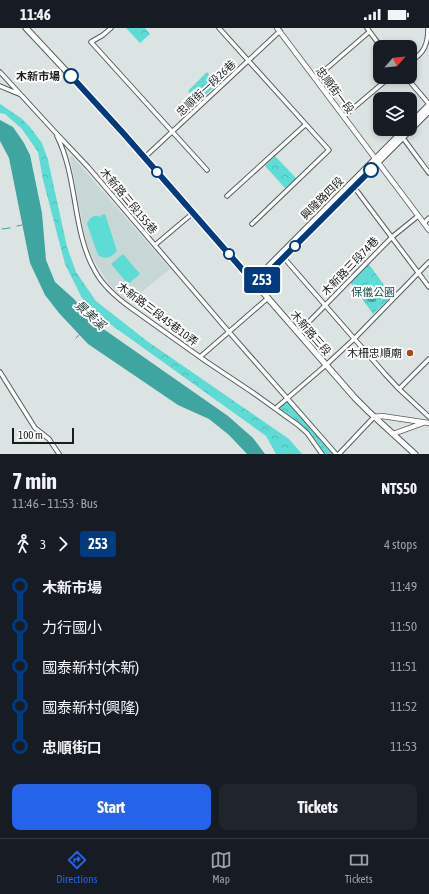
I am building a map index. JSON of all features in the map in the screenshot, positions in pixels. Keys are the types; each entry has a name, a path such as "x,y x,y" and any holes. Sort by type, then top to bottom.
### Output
{"main road":[{"name":"木新路三段","path":"26,28 145,157 358,401 415,454"},
{"path":"417,117 429,104"},
{"name":"興隆路四段","path":"255,284 377,161 429,112"},
{"name":"興隆路四段","path":"255,284 284,258 354,187 396,138"}],"street":[{"path":"111,28 92,42 207,170"},
{"path":"219,28 329,150 252,224"},
{"path":"367,28 375,40"},
{"path":"417,56 427,43 428,28"},
{"name":"忠順街一段26巷","path":"145,157 279,30"},
{"name":"忠順街一段","path":"279,30 429,230"},
{"path":"314,77 318,76 369,32"},
{"name":"木新路三段155巷","path":"0,72 88,167 154,245 193,213"},
{"path":"344,116 382,84"},
{"path":"412,84 429,104"},
{"path":"0,86 22,96"},
{"path":"227,196 305,125"},
{"name":"木新路三段45巷10弄","path":"54,131 65,154 84,247 95,272 103,283 122,301 200,357 276,408 298,425 307,433 322,454"},
{"path":"396,138 403,138 429,173"},
{"path":"354,187 429,287"},
{"name":"木新路三段74巷","path":"298,333 392,237 418,216"},
{"path":"424,223 429,218"},
{"path":"154,245 337,454 374,417 382,416 427,423"},
{"path":"284,258 399,389 429,418"},
{"path":"276,408 354,339 429,262"},
{"path":"200,357 268,298"},
{"path":"399,389 429,359"},
{"path":"0,372 35,428 49,439 59,454"},
{"path":"393,434 427,423"}],"shaded area":[{"path":"0,120 13,127 30,155 42,213 46,260 55,282 74,299 92,321 228,416 253,438 265,454 247,454 229,435 209,419 178,405 88,344 59,313 45,295 30,263 9,158 0,141"},
{"path":"72,156 170,269 129,302 106,280 90,252 85,237 70,157"},
{"path":"368,292 376,294 376,301 371,302 366,299"}],"green space":[{"path":"126,28 145,28 150,34 140,43"},
{"path":"207,72 217,84 198,102 188,91"},
{"path":"0,104 21,118 42,143 48,160 67,247 76,272 96,301 147,341 289,439 302,454 276,454 266,436 96,314 82,298 65,264 43,180 38,152 22,129 5,114 0,113"},
{"path":"275,156 296,178 285,188 265,166"},
{"path":"105,214 117,251 113,255 105,258 98,255 87,224 92,217 101,217 101,215"},
{"path":"123,254 140,274 128,284 111,264"},
{"name":"保儀公園","path":"368,263 392,296 373,314 350,282"},
{"path":"287,401 332,454 325,454 305,428 279,408"}],"waterway":[{"path":"17,226 22,225"},
{"path":"2,229 10,228"},
{"path":"76,338 80,334"}],"bus line":[{"name":"253","path":"71,76 124,134 256,285 371,170"}],"place":[{"name":"木新市場","path":"71,76"},
{"name":"木柵忠順廟","path":"410,353"}],"water label":[{"name":"景美溪","path":"90,315"}]}
